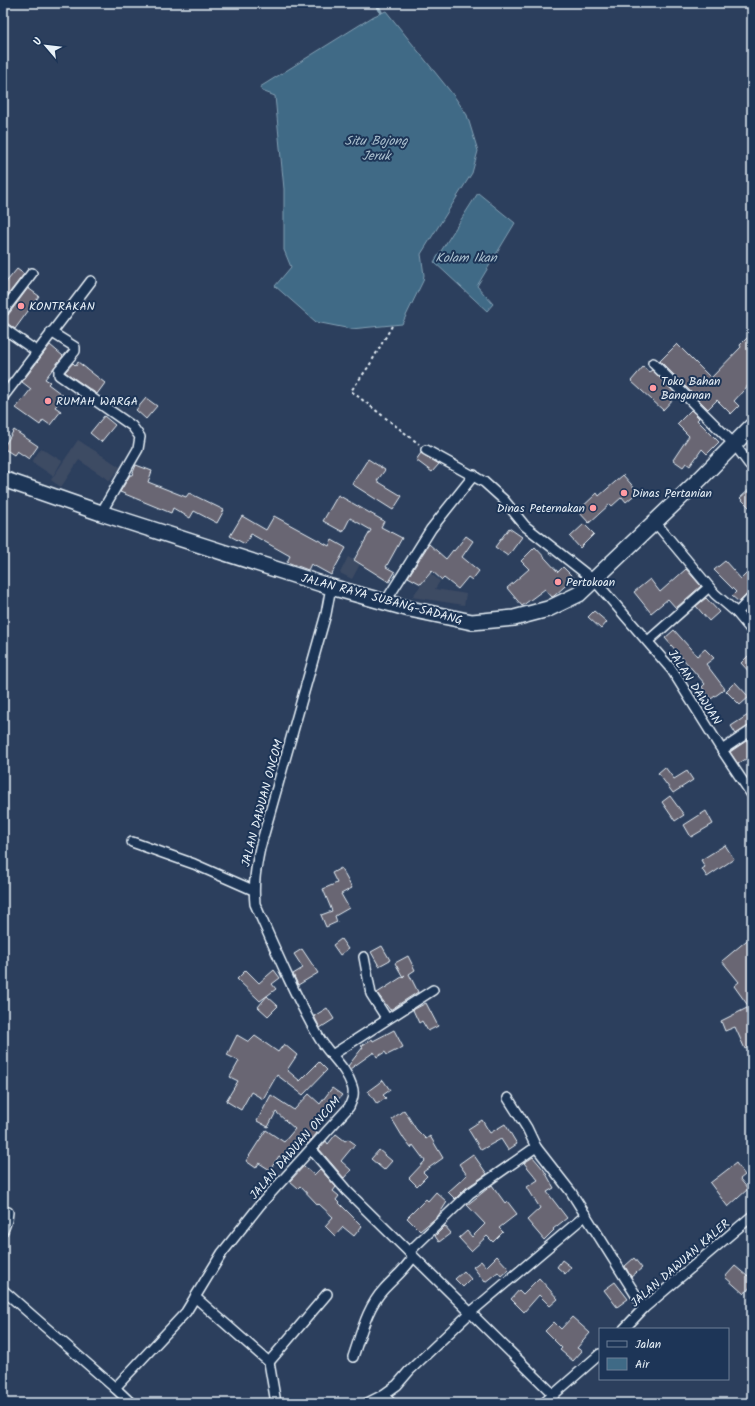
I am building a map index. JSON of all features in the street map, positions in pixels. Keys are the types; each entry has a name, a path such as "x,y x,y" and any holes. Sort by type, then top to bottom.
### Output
{"main road":[{"name":"JALAN RAYA SUBANG-SADANG","path":"3,479 101,513 331,587 472,622 514,618 548,609 579,594 595,581 752,426"}],"street":[{"path":"3,312 32,273"},
{"path":"3,397 36,351 91,281"},
{"path":"3,328 36,351"},
{"path":"51,332 75,347 75,351 58,370 59,375 132,426 140,437 138,449 101,513"},
{"path":"653,364 735,444 752,468"},
{"name":"JALAN DAWUAN","path":"426,450 474,475 484,482 504,500 525,526 595,581 672,670 752,795"},
{"path":"386,601 431,529 474,475"},
{"path":"655,522 709,587 737,613 752,631"},
{"name":"JALAN DAWUAN ONCOM","path":"115,1388 186,1312 222,1253 260,1205 342,1116 349,1107 353,1096 353,1088 348,1076 319,1039 296,998 255,904 253,890 254,873 260,848 319,640 331,587"},
{"path":"648,641 709,587"},
{"path":"737,613 752,597"},
{"path":"722,750 752,730"},
{"path":"132,842 194,864 253,890"},
{"path":"364,957 371,994 387,1019"},
{"path":"332,1055 433,990"},
{"path":"508,1098 527,1128 536,1147 571,1192 644,1308"},
{"path":"353,1357 372,1304 383,1289 408,1266 411,1255 470,1194 536,1147"},
{"path":"311,1149 347,1191 554,1395"},
{"path":"3,1230 8,1212"},
{"path":"367,1403 383,1395 397,1385 470,1313 586,1215"},
{"name":"JALAN DAWUAN KALER","path":"625,1328 644,1308 752,1216"},
{"path":"3,1290 131,1403"},
{"path":"269,1362 327,1294"},
{"path":"195,1297 269,1362 276,1403"},
{"path":"544,1403 599,1355"},
{"path":"383,1395 391,1403"}],"path":[{"path":"392,326 369,366 351,391 426,450"}],"shaded area":[{"path":"78,440 120,467 110,481 79,460 61,487 51,480"},
{"path":"41,448 62,461 53,476 32,462"},
{"path":"348,557 360,564 352,579 340,573"},
{"path":"430,573 440,581 435,589 466,594 464,605 412,597"}],"water":[{"name":"Situ Bojong Jeruk","path":"386,11 454,96 467,115 478,151 472,173 421,254 424,275 423,281 402,324 351,329 316,322 275,286 291,267 284,250 284,189 275,96 262,91 260,87 374,16"},
{"name":"Kolam Ikan","path":"478,193 515,223 477,286 493,304 487,311 434,262"}],"building":[{"name":"KONTRAKAN","path":"17,269 24,274 3,301 3,286"},
{"name":"KONTRAKAN","path":"28,288 39,296 15,329 3,320 3,317 8,315"},
{"path":"752,333 752,381 734,401 739,406 731,414 717,400 708,409 660,361 677,344 711,378 741,347 740,345"},
{"path":"50,345 63,356 45,379 50,382 48,384 64,396 55,407 61,411 50,425 43,420 40,425 16,408 31,389 22,382"},
{"name":"RUMAH WARGA","path":"78,362 105,383 97,394 65,372 73,363 76,366"},
{"name":"Toko Bahan Bangunan","path":"643,367 649,372 652,370 677,395 663,410 631,381"},
{"path":"146,398 157,406 146,419 136,410"},
{"path":"691,410 699,418 697,420 719,442 707,454 702,449 690,466 686,463 683,467 673,460 689,436 677,424"},
{"name":"RUMAH WARGA","path":"104,416 115,425 101,442 90,433"},
{"path":"14,430 38,446 29,459 17,451 14,455 3,448"},
{"path":"421,453 439,464 432,472 416,460"},
{"path":"368,459 385,470 377,481 402,496 393,510 352,484"},
{"path":"136,465 152,471 148,482 186,497 189,493 224,510 217,523 194,511 190,518 173,508 171,513 120,492 130,475 132,475"},
{"path":"623,475 638,492 626,502 622,497 612,506 610,504 589,523 578,511 597,493 599,496"},
{"path":"752,487 752,510 740,498"},
{"path":"338,495 384,521 381,527 402,538 386,567 395,572 389,582 354,560 371,530 350,518 343,532 323,521"},
{"path":"242,516 266,530 274,516 329,546 332,540 346,548 331,575 311,564 308,570 287,562 290,556 251,534 245,544 230,536"},
{"path":"584,524 594,534 580,548 570,537"},
{"path":"509,528 522,537 508,556 495,547"},
{"path":"466,536 473,541 462,557 479,571 472,580 468,577 458,589 444,578 442,580 432,571 421,584 408,577 429,544 446,559"},
{"path":"535,547 558,572 563,567 574,578 554,596 552,597 545,589 522,606 507,588 529,569 521,561"},
{"path":"725,561 741,579 752,568 752,591 739,602 732,596 736,592 714,570"},
{"path":"686,569 701,586 676,608 668,599 651,613 634,592 650,579 660,592"},
{"path":"706,598 719,612 709,621 696,606"},
{"path":"594,611 607,622 601,629 588,617"},
{"path":"674,630 697,656 705,649 714,658 706,664 725,689 711,699 702,687 705,684 665,638"},
{"path":"752,652 752,675 741,663"},
{"path":"735,682 749,697 740,705 726,691"},
{"path":"748,715 752,724 736,734 731,726"},
{"path":"752,737 752,755 738,764 730,752"},
{"path":"665,767 674,779 687,771 693,780 673,793 658,773"},
{"path":"670,796 684,815 675,821 662,802"},
{"path":"706,811 713,824 691,837 684,825"},
{"path":"725,845 734,859 707,877 702,869 705,867 701,860"},
{"path":"341,868 352,888 341,894 349,908 335,916 337,922 326,927 321,915 332,911 323,889 337,883 332,873"},
{"path":"752,936 752,1045 745,1049 735,1027 725,1031 721,1021 749,1007 734,986 739,982 722,961"},
{"path":"341,939 348,949 340,955 333,945"},
{"path":"382,946 390,960 379,966 371,952"},
{"path":"302,949 318,973 298,985 293,974 303,968 294,954"},
{"path":"408,956 415,970 409,974 418,992 390,1010 377,993 403,976 395,963"},
{"path":"246,970 259,983 274,970 280,978 272,984 276,989 260,1001 237,979"},
{"path":"267,996 278,1006 268,1016 258,1007"},
{"path":"426,1003 438,1026 428,1031 422,1021 419,1023 413,1010"},
{"path":"327,1008 334,1019 320,1028 314,1016"},
{"path":"394,1030 403,1047 387,1055 385,1052 377,1057 374,1052 350,1069 348,1066 363,1047 361,1046 372,1039 373,1041"},
{"path":"237,1035 249,1042 255,1036 278,1052 284,1044 297,1055 287,1070 300,1081 319,1062 327,1070 303,1095 277,1075 263,1099 251,1092 241,1110 226,1101 238,1081 230,1077 239,1061 227,1055"},
{"path":"383,1080 390,1090 383,1095 386,1098 377,1104 368,1091"},
{"path":"332,1088 342,1095 313,1129 317,1133 308,1144 299,1136 284,1159 279,1156 270,1170 259,1163 256,1168 246,1161 266,1130 284,1142 295,1129 276,1112 268,1127 257,1121 271,1095 294,1110 309,1094 320,1104"},
{"path":"404,1110 416,1129 426,1139 430,1136 443,1158 423,1172 427,1176 417,1186 409,1178 425,1161 413,1145 411,1148 392,1119"},
{"path":"482,1120 490,1133 505,1124 517,1144 508,1150 501,1139 481,1150 468,1129"},
{"path":"336,1134 345,1141 348,1139 355,1144 341,1161 351,1170 344,1178 319,1149 326,1141 328,1144"},
{"path":"379,1150 392,1161 384,1170 371,1159"},
{"path":"473,1154 487,1174 466,1188 455,1199 448,1192 467,1175 459,1164"},
{"path":"533,1157 544,1170 554,1188 547,1192 567,1218 553,1229 554,1230 544,1240 527,1220 540,1208 527,1187 538,1180 524,1163"},
{"path":"736,1163 745,1175 740,1179 748,1189 728,1207 710,1183"},
{"path":"304,1166 314,1175 320,1169 336,1187 333,1191 339,1196 336,1200 362,1226 354,1236 343,1227 335,1236 325,1226 333,1217 319,1204 318,1205 300,1186 298,1188 290,1181"},
{"path":"492,1185 505,1203 507,1201 517,1214 499,1228 503,1232 493,1242 487,1236 471,1251 459,1238 467,1231 472,1237 485,1224 467,1205"},
{"path":"436,1192 447,1202 438,1216 420,1231 407,1218 426,1199 428,1201"},
{"path":"445,1226 451,1233 439,1242 435,1236"},
{"path":"497,1256 509,1269 501,1276 498,1272 485,1282 473,1267 481,1261 486,1267"},
{"path":"634,1258 642,1268 631,1277 625,1266"},
{"path":"562,1260 571,1267 565,1274 557,1267"},
{"path":"735,1266 747,1276 752,1271 752,1285 744,1294 725,1277"},
{"path":"464,1271 471,1279 463,1287 455,1279"},
{"path":"539,1278 558,1299 550,1306 539,1295 524,1312 511,1299 519,1290 523,1294"},
{"path":"615,1282 628,1299 617,1307 604,1290"},
{"path":"572,1317 590,1333 577,1348 582,1351 573,1361 560,1350 562,1348 545,1331 554,1322 561,1329"}],"waterway":[{"path":"376,3 381,12"}],"place":[{"name":"KONTRAKAN","path":"21,306"},
{"name":"Toko Bahan Bangunan","path":"653,388"},
{"name":"RUMAH WARGA","path":"48,401"},
{"name":"Dinas Pertanian","path":"624,493"},
{"name":"Dinas Peternakan","path":"593,508"},
{"name":"Pertokoan","path":"558,582"}]}
